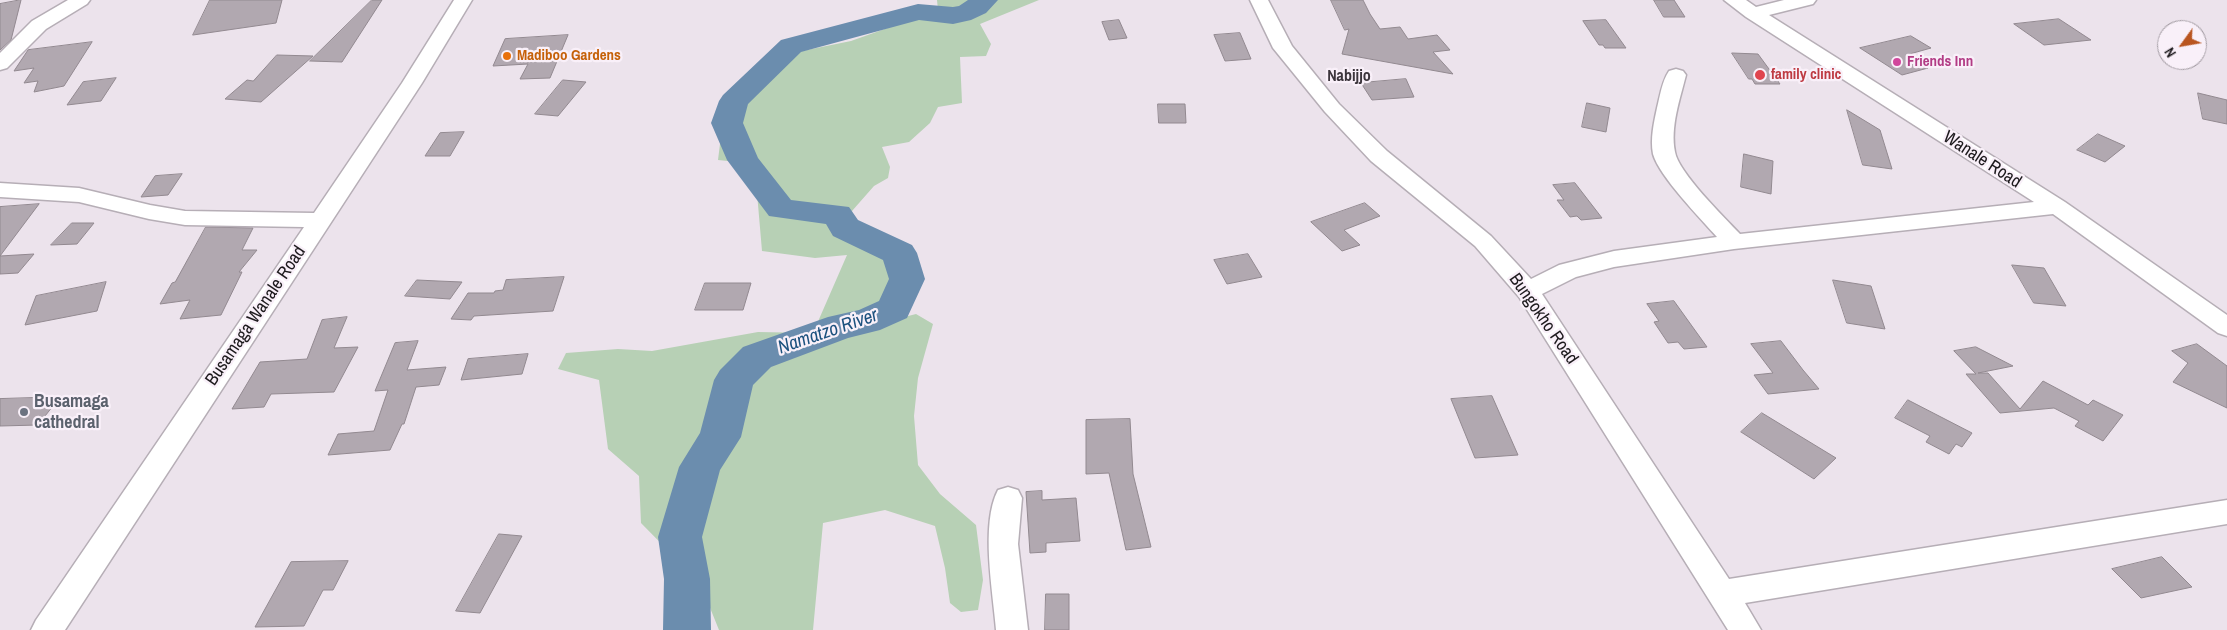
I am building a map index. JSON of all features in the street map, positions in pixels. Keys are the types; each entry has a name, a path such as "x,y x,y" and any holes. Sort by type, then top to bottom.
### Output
{"street":[{"path":"0,64 39,26 82,0"},
{"name":"Busamaga Wanale Road","path":"47,630 412,84 463,0"},
{"name":"Bungokho Road","path":"1259,0 1283,48 1332,108 1385,161 1483,240 1528,291 1745,630"},
{"name":"Wanale Road","path":"1733,0 2056,207 2227,327"},
{"path":"1753,13 1807,0"},
{"path":"1676,75 1666,115 1664,156 1682,181 1734,242"},
{"path":"0,190 79,195 106,200 149,212 185,218 320,220"},
{"path":"1528,291 1568,271 1606,260 1734,242 2056,207"},
{"path":"1008,498 1003,544 1012,630"},
{"path":"1723,593 2227,512"}],"green space":[{"path":"937,0 1039,0 980,24 991,44 986,56 960,57 962,103 938,107 930,123 909,142 882,147 890,167 888,178 874,186 852,211 855,227 883,237 907,253 912,261 914,271 913,284 910,298 882,307 846,332 916,314 933,324 918,378 914,416 918,465 940,494 976,525 983,580 978,610 961,612 950,603 945,568 935,526 885,510 823,523 813,630 719,630 700,583 641,523 639,476 608,449 599,380 558,369 566,353 618,349 652,351 758,332 813,333 847,255 815,258 762,251 757,193 758,164 718,160 724,112 731,97 751,75 787,54 851,41 938,10"}],"building":[{"path":"21,0 11,40 0,50 0,4"},
{"path":"210,0 282,0 276,23 193,35"},
{"path":"372,0 382,0 342,62 310,61"},
{"path":"1331,0 1363,0 1380,29 1400,27 1408,39 1437,35 1450,50 1433,52 1453,74 1342,54 1349,29 1345,30"},
{"path":"1654,0 1674,0 1685,17 1664,17"},
{"path":"2059,19 2091,40 2044,45 2014,24"},
{"path":"1119,20 1127,38 1109,40 1102,22"},
{"path":"1606,20 1626,48 1605,48 1603,45 1599,45 1583,21"},
{"path":"1240,33 1251,59 1225,61 1214,35"},
{"path":"568,35 550,78 520,79 528,64 493,66 505,39"},
{"path":"1911,36 1931,48 1906,55 1928,68 1902,75 1860,48"},
{"path":"92,42 64,86 34,92 38,81 24,83 34,68 14,71 28,50"},
{"name":"family clinic","path":"1732,53 1758,54 1780,84 1755,84 1752,79 1749,79"},
{"path":"277,55 313,56 261,102 225,99 247,80 253,81"},
{"path":"116,78 101,101 67,105 83,82"},
{"path":"1406,79 1414,97 1372,100 1361,83"},
{"path":"563,80 586,82 558,116 535,114"},
{"path":"2198,93 2227,100 2227,124 2203,119"},
{"path":"1587,103 1610,108 1606,132 1582,127"},
{"path":"1158,104 1185,104 1186,123 1159,123"},
{"path":"1847,110 1880,130 1892,169 1863,165"},
{"path":"464,132 450,156 425,156 440,133"},
{"path":"2098,134 2125,146 2105,162 2077,150"},
{"path":"1744,154 1773,161 1771,194 1741,187"},
{"path":"182,174 168,195 141,197 155,176"},
{"path":"1575,183 1602,218 1581,220 1577,216 1570,217 1557,200 1564,200 1553,185"},
{"path":"1365,203 1380,216 1344,230 1360,245 1342,251 1311,222"},
{"path":"39,204 0,256 0,207"},
{"path":"72,223 94,223 77,244 51,245"},
{"path":"206,227 253,228 242,250 257,250 239,272 242,272 221,315 180,319 190,300 160,304 172,283 175,282"},
{"path":"34,254 18,273 0,274 0,256"},
{"path":"1248,254 1262,277 1227,284 1214,260"},
{"path":"2012,265 2044,268 2066,306 2034,303"},
{"path":"564,277 553,311 474,316 471,320 451,319 468,293 494,293 495,291 503,290 506,280"},
{"path":"417,280 462,282 450,299 405,296"},
{"path":"1833,280 1871,286 1885,329 1847,323"},
{"path":"106,282 97,311 25,325 36,296"},
{"path":"705,283 751,283 743,310 695,310"},
{"path":"1674,301 1707,347 1684,349 1678,342 1668,343 1654,322 1659,321 1647,304"},
{"path":"347,317 334,348 358,347 334,392 271,394 264,407 232,409 260,362 307,359 322,320"},
{"path":"418,341 407,370 446,367 439,385 416,387 404,424 402,424 390,450 328,455 338,434 374,431 388,390 375,391 395,343"},
{"path":"1781,341 1819,389 1768,394 1754,375 1773,373 1751,344"},
{"path":"2197,344 2227,366 2227,408 2173,382 2188,363 2172,351"},
{"path":"1976,347 2013,366 1978,373 1988,373 2020,409 2043,381 2088,405 2093,400 2123,415 2103,441 2075,426 2079,421 2054,408 2000,413 1966,374 1976,374 1954,351"},
{"path":"528,354 522,374 461,380 468,359"},
{"path":"1492,396 1518,455 1475,458 1451,399"},
{"name":"Busamaga cathedral","path":"60,397 38,425 0,426 0,399"},
{"path":"1908,400 1972,433 1962,447 1956,444 1949,454 1926,442 1930,436 1895,418"},
{"path":"1762,413 1836,458 1814,479 1741,432"},
{"path":"1130,419 1133,474 1151,547 1126,550 1109,473 1086,474 1086,420"},
{"path":"1042,491 1042,500 1076,498 1080,541 1046,543 1046,552 1030,553 1026,492"},
{"path":"499,534 522,536 480,613 456,611"},
{"path":"2162,557 2192,587 2141,598 2112,569"},
{"path":"348,561 333,590 323,590 304,626 255,627 291,562"},
{"path":"1046,594 1069,594 1069,630 1045,630"}],"waterway":[{"name":"Namatzo River","path":"687,630 687,579 680,537 700,467 720,437 734,380 757,357 841,326 867,321 894,309 907,279 899,253 845,228 837,215 781,209 743,160 727,123 734,101 791,46 918,12 961,15 984,0"}],"place":[{"name":"Madiboo Gardens","path":"507,56"},
{"name":"Friends Inn","path":"1897,62"},
{"name":"family clinic","path":"1760,75"},
{"name":"Busamaga cathedral","path":"24,412"}],"district":[{"name":"Nabijjo","path":"1349,77"}]}
